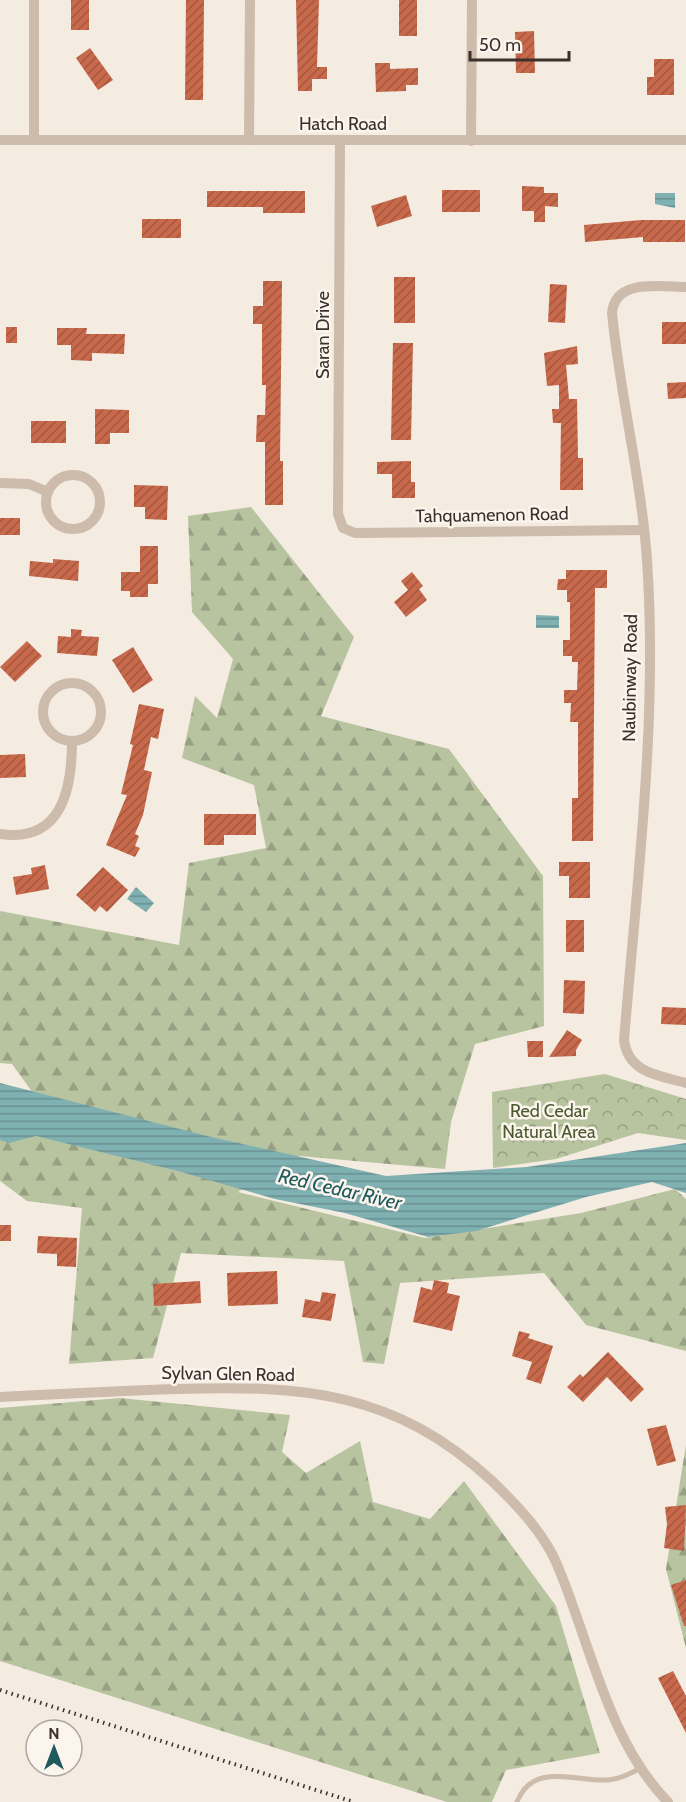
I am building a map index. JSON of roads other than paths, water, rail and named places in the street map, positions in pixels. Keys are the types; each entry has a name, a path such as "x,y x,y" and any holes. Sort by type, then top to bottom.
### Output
{"street":[{"path":"34,0 34,140"},
{"path":"249,140 250,0"},
{"path":"471,0 471,141"},
{"name":"Hatch Road","path":"0,140 686,140"},
{"name":"Saran Drive","path":"340,141 338,514 343,528"},
{"name":"Naubinway Road","path":"686,287 633,288 617,297 612,308 646,560 648,694 640,843 624,1040 630,1060 643,1071 686,1083"},
{"path":"64,476 84,477 98,491 98,512 85,526 65,528 49,515 46,502 48,492 53,484 64,476"},
{"path":"0,483 29,484 48,492"},
{"name":"Tahquamenon Road","path":"343,528 355,533 643,530"},
{"path":"72,683 92,692 100,712 92,732 72,741 51,732 42,712 51,692 72,683"},
{"path":"0,834 31,832 57,813 66,798 71,782 72,741"},
{"name":"Sylvan Glen Road","path":"0,1396 225,1388 290,1389 336,1397 387,1413 431,1434 476,1466 514,1502 554,1559 615,1723 639,1769 668,1802"}],"lane":[{"path":"517,1802 522,1789 535,1780 565,1776 608,1780 620,1778 639,1769"}],"water":[{"path":"655,193 675,193 675,208 655,204"},
{"path":"536,615 559,616 559,628 536,628"},
{"path":"136,887 154,903 146,912 127,899"},
{"name":"Red Cedar River","path":"0,1083 211,1137 386,1176 527,1167 686,1143 686,1193 652,1182 586,1197 476,1231 428,1237 345,1213 275,1199 178,1171 36,1136 9,1143 0,1140"}],"railway":[{"path":"0,1690 354,1802"}],"park label":[{"name":"Red Cedar Natural Area","path":"549,1121"}]}
